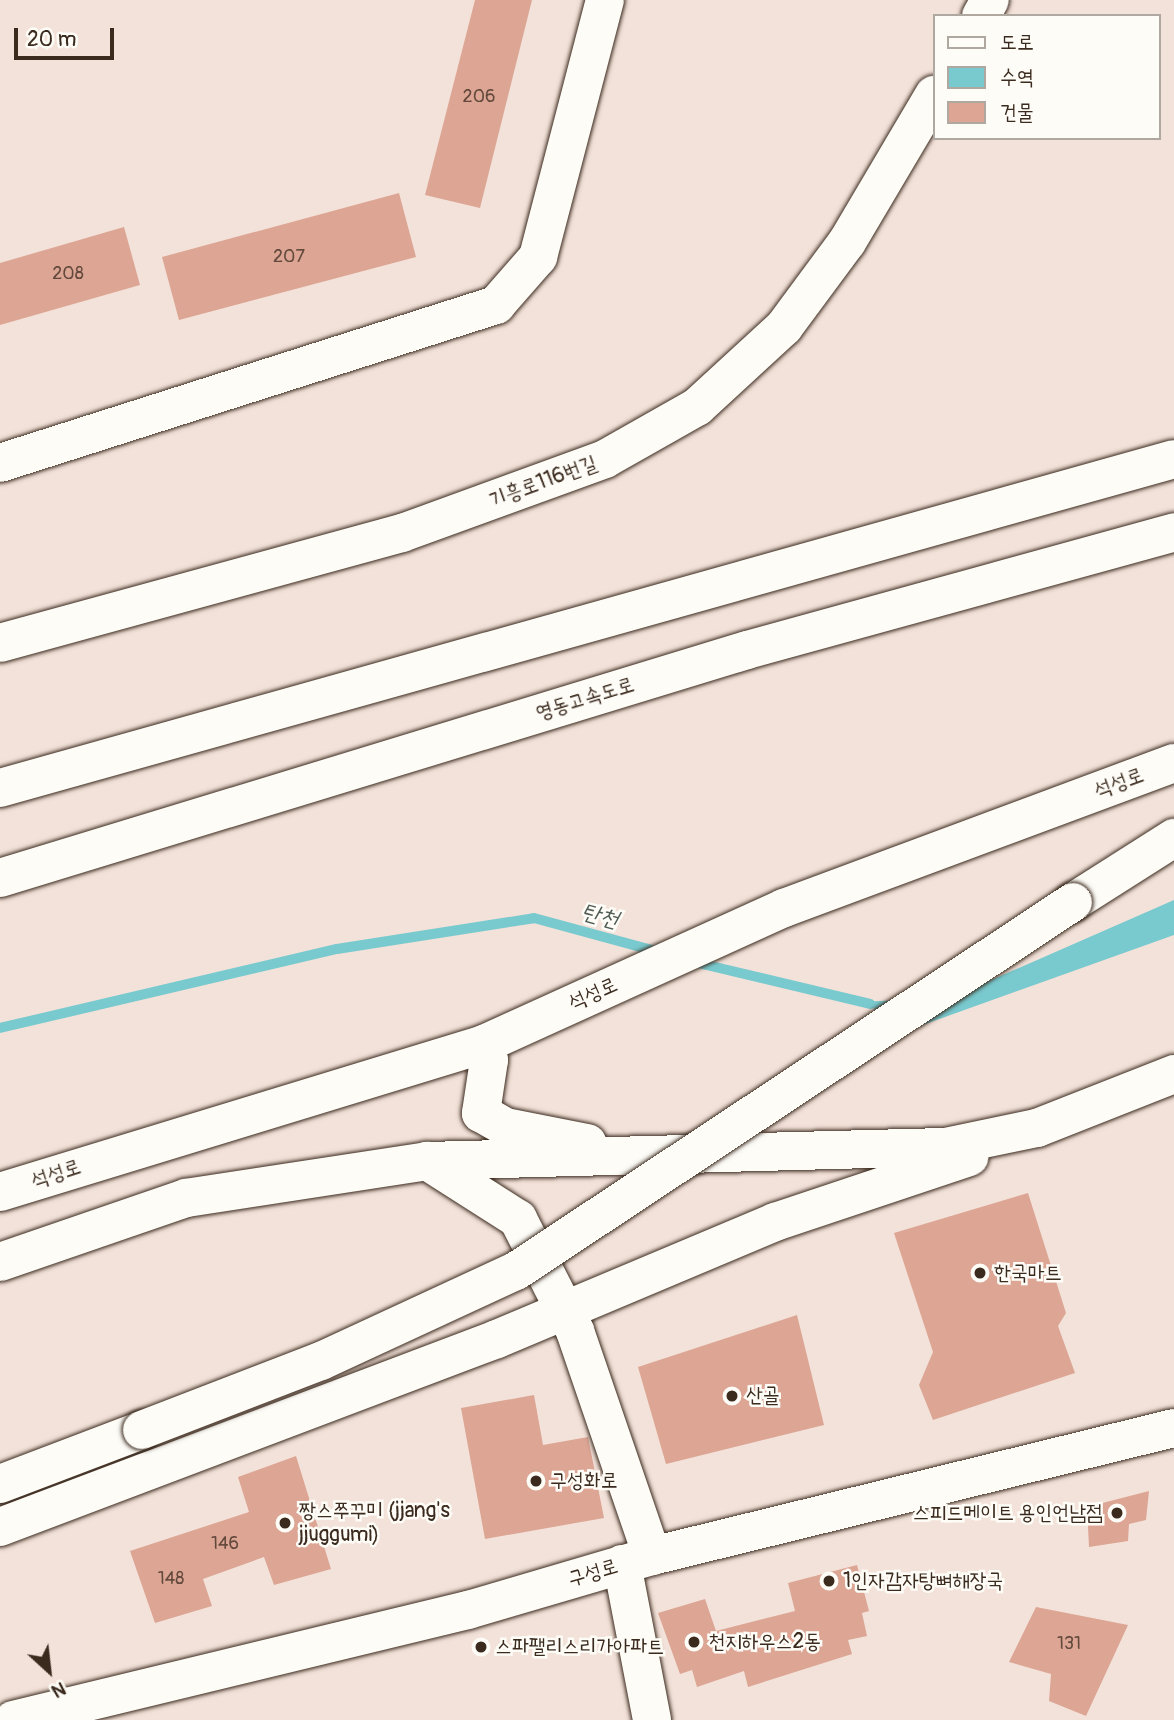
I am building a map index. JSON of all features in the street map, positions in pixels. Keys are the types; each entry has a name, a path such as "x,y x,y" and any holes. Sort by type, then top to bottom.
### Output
{"main road":[{"path":"0,463 496,305 538,257 605,0"},
{"name":"기흥로116번길","path":"0,643 402,533 605,459 697,407 784,327 847,242 932,98"},
{"path":"0,788 1174,459"},
{"name":"영동고속도로","path":"0,878 747,650 1174,532"},
{"name":"석성로","path":"0,1192 484,1044 783,908 1174,763"},
{"path":"0,1484 321,1361 516,1272 1073,902 1174,838"},
{"path":"484,1044 489,1060 481,1113 505,1127 640,1157"},
{"path":"0,1527 564,1310 775,1222 958,1161 1174,1073"},
{"path":"0,1262 186,1198 427,1161 945,1147 1037,1128"},
{"path":"427,1161 518,1219 564,1310 637,1560 652,1720"},
{"name":"구성로","path":"13,1720 468,1610 637,1560 1174,1428"}],"water":[{"path":"1174,900 1174,935 917,1027 858,1002 950,998"}],"building":[{"path":"475,0 532,0 480,208 425,195"},
{"path":"399,193 416,257 179,320 162,257"},
{"path":"124,227 140,285 0,325 0,263"},
{"name":"한국마트","path":"1028,1193 1066,1313 1058,1326 1075,1373 933,1420 919,1385 933,1352 894,1233"},
{"name":"산골","path":"797,1315 824,1425 666,1464 638,1367"},
{"name":"구성화로","path":"534,1395 543,1445 588,1437 604,1518 485,1539 461,1408"},
{"path":"296,1456 331,1569 274,1585 264,1557 203,1579 212,1606 155,1623 130,1551 249,1512 238,1477"},
{"name":"스피드메이트 용인언남점","path":"1149,1491 1146,1520 1129,1524 1128,1541 1089,1547 1087,1507"},
{"path":"857,1565 869,1611 862,1613 867,1636 848,1640 852,1654 748,1687 744,1671 697,1687 692,1670 680,1674 658,1613 705,1599 716,1631 795,1611 788,1583"},
{"path":"1036,1607 1128,1625 1086,1716 1049,1701 1051,1674 1009,1662"}],"waterway":[{"name":"탄천","path":"0,1028 337,949 534,918 659,952"},
{"name":"탄천","path":"694,962 870,1004"}],"place":[{"name":"한국마트","path":"980,1273"},
{"name":"산골","path":"732,1396"},
{"name":"구성화로","path":"536,1481"},
{"name":"스피드메이트 용인언남점","path":"1117,1513"},
{"name":"짱스쭈꾸미 (jjang's jjuggumi)","path":"285,1523"},
{"name":"1인자감자탕뼈해장국","path":"829,1581"},
{"name":"천지하우스2동","path":"694,1642"},
{"name":"스파팰리스리가아파트","path":"481,1647"}]}
